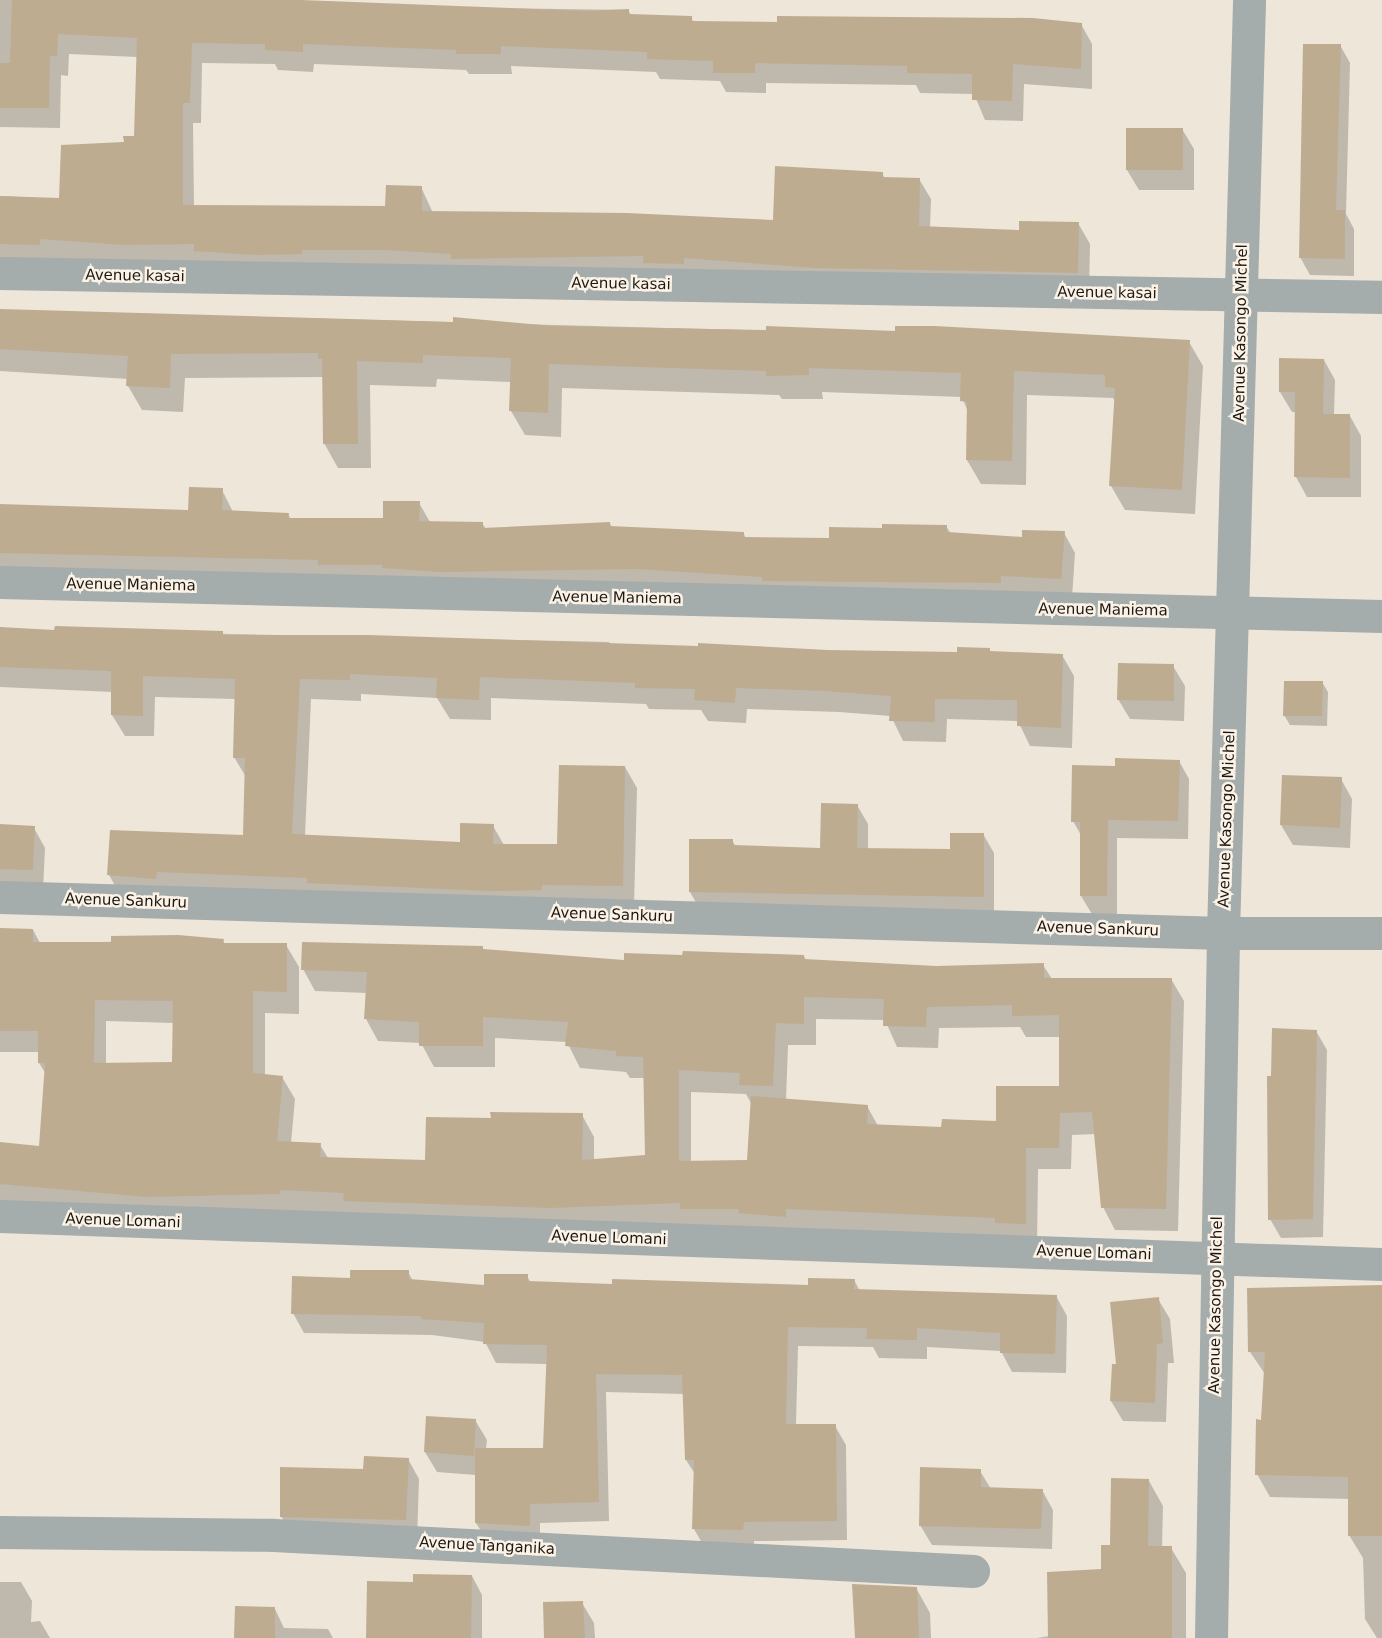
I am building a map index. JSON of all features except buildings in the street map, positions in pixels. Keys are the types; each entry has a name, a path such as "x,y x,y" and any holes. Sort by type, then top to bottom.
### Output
{"street":[{"name":"Avenue Kasongo Michel","path":"1211,1638 1224,933 1248,0"},
{"name":"Avenue kasai","path":"0,273 1382,297"},
{"name":"Avenue Maniema","path":"0,582 1382,616"},
{"name":"Avenue Sankuru","path":"0,897 1224,933 1382,933"},
{"name":"Avenue Lomani","path":"0,1216 1217,1256 1382,1264"},
{"name":"Avenue Tanganika","path":"0,1532 273,1535 973,1571"}]}
